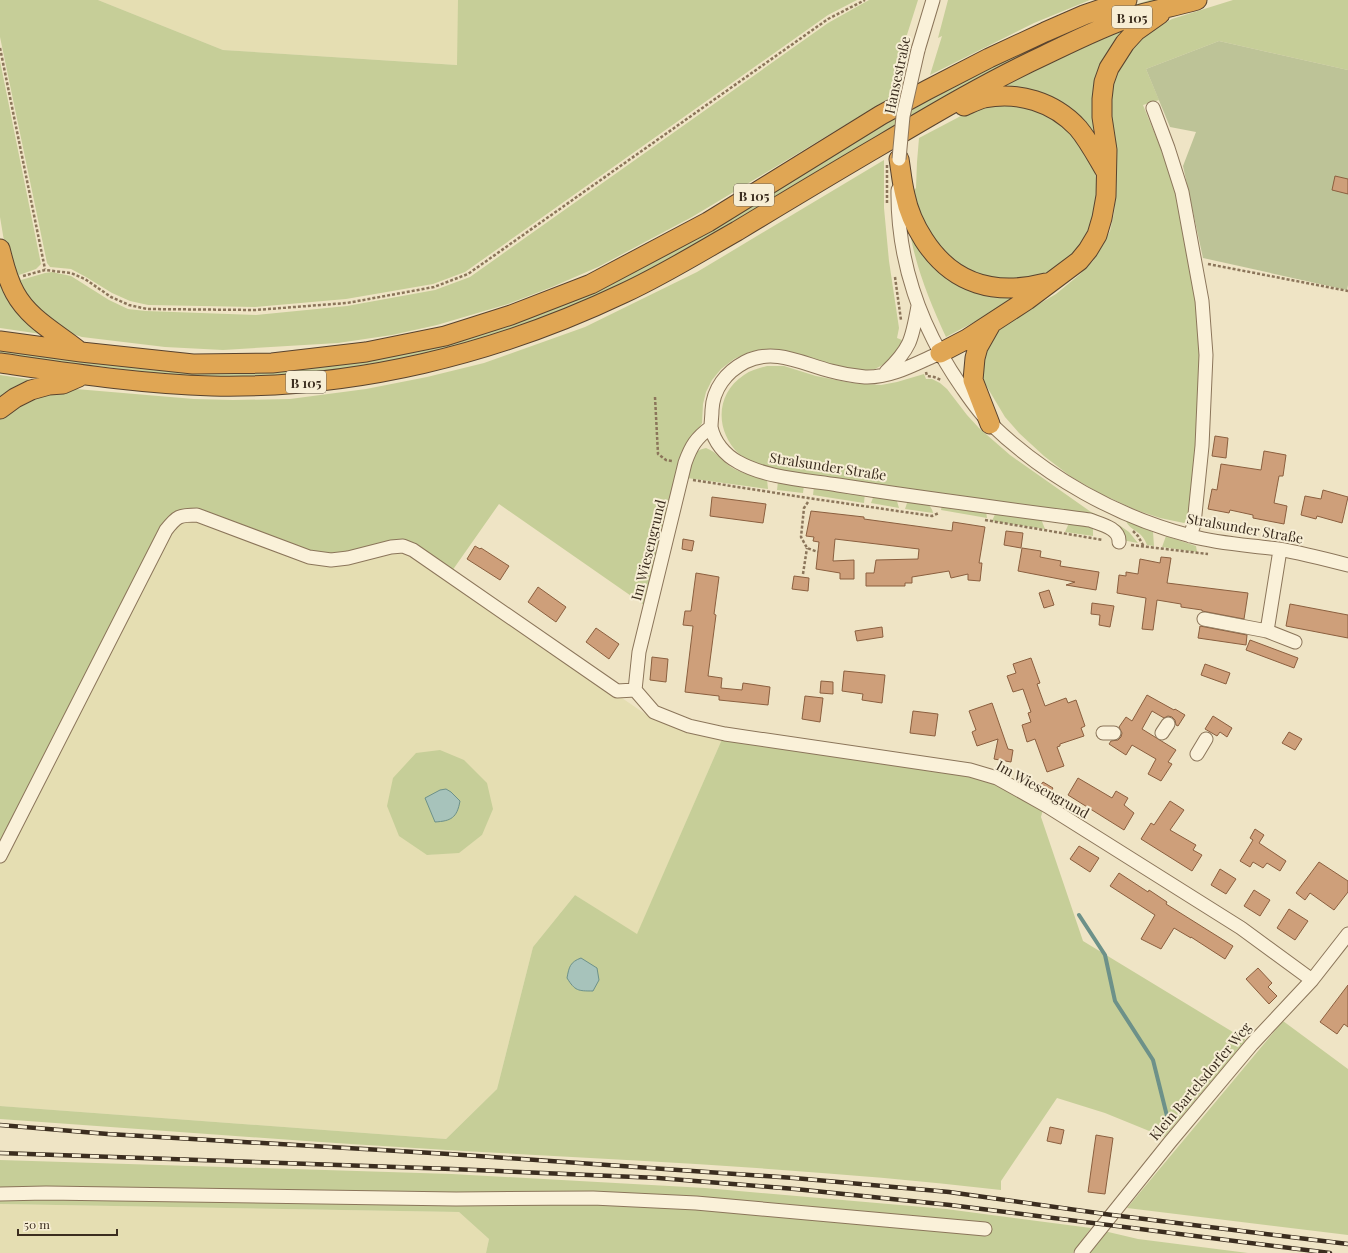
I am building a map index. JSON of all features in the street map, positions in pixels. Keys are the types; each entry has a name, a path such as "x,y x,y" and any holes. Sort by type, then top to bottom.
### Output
{"highway":[{"name":"B 105","path":"0,341 80,352 193,364 272,363 373,351 445,336 511,315 591,284 708,222 881,115 975,65 1084,15 1127,0"},
{"name":"B 105","path":"0,363 84,375 150,382 212,386 254,385 296,383 366,374 410,366 472,351 571,317 626,292 709,247 932,114 1001,76 1096,31 1134,16 1197,0"},
{"path":"940,352 967,339 1027,300 1079,261 1088,250 1097,236 1106,196 1107,150 1102,117 1104,82 1116,55 1125,43 1136,31 1170,8"},
{"path":"932,114 954,109 984,98 1015,96 1033,100 1062,114 1077,127 1090,144 1106,172"},
{"path":"899,159 901,197 931,250 943,264 973,283 987,287 1033,287 1051,282"},
{"path":"0,249 7,276 14,293 22,305 37,320 65,339 80,352"},
{"path":"990,424 973,380 974,362 978,347 991,323"},
{"path":"0,409 15,398 31,390 49,385 63,384 84,375"}],"street":[{"name":"Hansestraße","path":"899,159 903,116 918,50 933,0"},
{"path":"1153,108 1182,192 1202,301 1206,355 1202,446 1194,524 1190,536"},
{"name":"Stralsunder Straße","path":"901,197 899,227 904,261 918,306 927,328 940,352 968,396 990,424 1061,479 1097,500 1144,521 1190,536 1218,542 1321,557 1348,566"},
{"name":"Stralsunder Straße","path":"883,374 906,351 913,334 918,306"},
{"name":"Stralsunder Straße","path":"940,352 906,368 867,377 831,371 793,359 776,356 761,356 747,361 733,369 723,379 716,391 713,403 711,427 719,446 725,452 737,461 766,474 875,491 1090,520 1114,530 1120,538 1119,542"},
{"name":"Im Wiesengrund","path":"711,427 691,446 685,463 639,652 635,690 654,712 689,726 725,734 970,770 997,778 1047,806 1241,928 1312,980"},
{"path":"0,856 166,530 174,520 184,515 197,515 309,557 331,560 348,558 391,547 403,546 413,550 617,691 635,690"},
{"path":"1266,631 1280,550"},
{"path":"1204,619 1266,631 1295,642"},
{"path":"1197,754 1206,739"},
{"name":"Klein Bartelsdorfer Weg","path":"1081,1253 1170,1142 1252,1044 1312,980 1348,934"},
{"path":"0,1194 456,1199 593,1198 696,1203 985,1229"}],"path":[{"path":"20,278 45,270 70,273 129,305 147,309 255,310 347,303 434,287 468,274 828,19 865,0"},
{"path":"0,48 45,270"},
{"path":"1195,262 1348,292"},
{"path":"655,397 658,454 666,460 685,463"},
{"path":"682,478 932,516 941,513"},
{"path":"803,574 807,548 801,537 804,508 808,502"},
{"path":"979,519 994,523 1144,547 1209,554"},
{"path":"807,548 818,552"}],"shaded area":[{"path":"98,0 458,0 458,65 223,50"},
{"path":"198,518 327,567 394,549 412,554 654,720 723,737 637,935 575,895 533,947 497,1089 446,1139 0,1106 0,863 169,532 175,524","holes":["482,835 459,852 427,855"]},
{"path":"0,1204 459,1212 489,1239 486,1253 0,1253"}],"green space":[{"path":"0,0 98,0 223,50 457,65 458,0 857,0 828,15 465,272 433,284 346,299 255,307 148,305 130,301 112,293 71,269 50,267 47,263 0,37"},
{"path":"869,0 918,0 899,60 896,62 890,98 692,217 598,267 508,304 437,325 392,335 338,343 223,350 165,347 82,337 66,332 25,299 4,241 0,217 0,61 41,264 36,269 19,275 21,280 52,272 71,276 109,300 128,309 256,315 347,306 435,290 470,277 828,23"},
{"path":"948,0 1090,0 1034,23 930,75 942,36 938,38"},
{"path":"1150,0 1174,0 799,186 652,270 589,300 520,327 422,356 356,368 283,375 226,377 176,375 0,354 0,348 174,369 479,335 884,124 984,68 1112,12"},
{"path":"1233,0 1348,0 1348,70 1219,41 1146,69 1159,100 1143,105 1176,192 1192,262 1202,347 1191,518 1184,523 1160,518 1136,510 1099,493 1070,476 1044,456 1019,433 1005,417 984,382 980,367 982,356 998,329 1056,294 1079,275 1093,261 1110,231 1116,196 1115,172 1107,105 1116,65 1142,36 1172,19"},
{"path":"1131,29 1122,38 1100,146 1090,131 999,90 1011,78 1114,33"},
{"path":"1219,41 1348,70 1347,290 1203,258 1183,166 1196,132 1170,127 1146,69"},
{"path":"1020,102 1073,130 1095,170 1097,195 1093,218 1086,238 1075,253 1055,269 1043,276 1027,281 979,278 937,250 915,205 914,190 916,188 919,138 976,108"},
{"path":"884,160 884,208 889,261 899,328 897,338 902,340 896,352 888,362 875,369 859,371 830,366 776,349 763,349 750,352 734,359 721,369 712,380 706,392 703,404 702,423 682,456 647,607 499,504 452,571 412,544 328,557 179,510 0,847 0,416 15,403 64,388 194,399 290,399 366,389 427,377 484,363 585,327 697,272"},
{"path":"909,228 927,256 1022,297 946,337 924,284 915,257"},
{"path":"0,272 41,334 0,328"},
{"path":"767,366 784,366 816,376 852,383 881,385 924,374 926,379 932,379 947,389 979,428 1010,455 1091,512 1119,525 1129,532 1138,543 1122,540 1118,529 775,471 751,462 739,454 731,445 726,435 722,424 723,402 734,383 749,372"},
{"path":"0,375 34,380 0,402"},
{"path":"706,448 735,469 767,479 768,489 687,478 694,455"},
{"path":"778,481 804,485 803,493 777,490"},
{"path":"814,486 865,493 864,503 813,495"},
{"path":"874,495 896,498 899,508 871,503"},
{"path":"908,500 924,502 930,506 933,513 905,509"},
{"path":"942,505 986,511 987,518 941,510"},
{"path":"996,512 1041,519 1045,529 992,521"},
{"path":"1126,521 1153,532 1154,546 1147,545 1142,536 1128,525"},
{"path":"1069,523 1093,527 1093,536 1065,532"},
{"path":"1166,536 1196,546 1197,552 1162,547"},
{"path":"723,737 968,773 995,783 1043,809 1041,817 1083,941 1246,1040 1164,1137 1105,1113 1057,1098 1001,1181 1001,1190 867,1176 799,1171 347,1144 0,1119 0,1106 446,1139 497,1089 533,947 575,895 637,934"},
{"path":"440,750 464,760 487,783 493,809 482,835 459,853 427,855 399,836 387,806 393,778 416,753"},
{"path":"1283,1021 1348,1069 1348,1235 1127,1208"},
{"path":"0,1160 452,1174 705,1188 946,1209 1091,1228 1073,1253 486,1253 489,1239 459,1212 0,1204"},
{"path":"1104,1231 1138,1239 1248,1253 1087,1253"}],"water":[{"path":"446,789 460,801 459,807 452,818 445,821 435,822 425,798 440,790"},
{"path":"581,958 597,968 599,980 593,991 584,991 575,988 567,978 571,965 574,961"}],"building":[{"path":"1335,176 1348,179 1348,194 1332,190"},
{"path":"1215,436 1228,438 1226,458 1212,456"},
{"path":"1264,451 1286,455 1283,476 1279,476 1274,503 1287,506 1284,524 1253,518 1253,515 1230,510 1229,513 1208,509 1212,489 1217,490 1221,464 1261,470"},
{"path":"1323,490 1348,497 1342,523 1317,516 1316,519 1301,515 1305,496 1321,499"},
{"path":"712,497 766,504 763,523 710,516"},
{"path":"811,511 864,517 864,519 952,531 953,522 985,527 979,563 982,563 980,581 968,580 968,574 951,578 949,571 912,577 912,583 905,583 905,586 866,586 866,573 874,573 876,560 918,559 919,549 835,539 833,561 854,560 854,579 840,579 840,573 816,569 819,542 813,541 814,537 806,536"},
{"path":"1006,531 1023,533 1021,548 1004,545"},
{"path":"683,539 694,541 692,551 682,549"},
{"path":"475,546 480,549 481,548 509,566 500,580 467,559"},
{"path":"1022,548 1041,551 1040,557 1061,561 1060,566 1099,572 1096,590 1066,585 1075,582 1018,571"},
{"path":"1161,557 1171,558 1167,583 1248,593 1244,619 1181,607 1181,604 1157,600 1153,630 1142,629 1146,598 1117,593 1119,575 1126,576 1126,572 1138,574 1140,559 1160,563"},
{"path":"696,573 719,577 714,614 716,615 708,676 722,678 721,688 742,690 743,683 770,687 768,705 719,700 719,696 685,692 693,626 683,625 685,611 691,611"},
{"path":"794,576 809,578 808,591 792,589"},
{"path":"538,587 566,607 556,622 528,602"},
{"path":"1049,590 1054,605 1044,608 1039,593"},
{"path":"1092,603 1114,606 1110,627 1099,625 1100,615 1091,614"},
{"path":"1290,604 1348,615 1348,638 1286,626"},
{"path":"1200,626 1247,635 1246,645 1198,638"},
{"path":"882,627 883,637 857,641 855,631"},
{"path":"596,628 619,644 609,659 586,642"},
{"path":"1250,640 1298,658 1294,668 1246,650"},
{"path":"652,657 668,659 666,682 650,680"},
{"path":"1031,658 1040,683 1037,684 1045,706 1066,698 1068,703 1076,700 1085,726 1081,728 1084,736 1060,744 1060,746 1057,747 1064,766 1047,772 1035,739 1027,742 1022,725 1031,722 1028,713 1031,712 1023,689 1013,692 1007,676 1016,673 1013,664"},
{"path":"1205,664 1230,673 1226,684 1201,675"},
{"path":"844,671 885,675 882,703 862,700 863,694 842,691"},
{"path":"821,681 833,682 833,694 820,693"},
{"path":"1147,695 1185,715 1178,726 1172,717 1168,716 1164,718 1152,711 1142,729 1176,750 1168,762 1172,764 1161,781 1148,774 1156,759 1132,745 1126,755 1109,744 1111,741 1118,740 1121,737 1122,733 1119,727 1126,717 1132,721"},
{"path":"805,696 823,698 820,722 802,719"},
{"path":"992,703 1008,749 1013,750 1011,762 994,759 998,739 977,746 972,732 976,730 969,711"},
{"path":"913,711 938,714 935,736 910,733"},
{"path":"1213,716 1232,728 1227,737 1220,732 1217,736 1205,729"},
{"path":"1289,732 1302,739 1295,750 1282,743"},
{"path":"1078,778 1112,798 1116,791 1128,798 1124,805 1134,813 1124,830 1068,795"},
{"path":"1043,782 1053,788 1047,797 1037,790"},
{"path":"1170,801 1184,810 1170,830 1196,845 1193,850 1202,855 1192,871 1141,839 1151,823 1154,825"},
{"path":"1255,829 1264,835 1259,843 1286,861 1280,871 1267,863 1263,868 1253,862 1250,867 1240,861 1253,840 1250,838"},
{"path":"1079,846 1099,858 1090,872 1070,859"},
{"path":"1319,862 1348,881 1348,892 1334,910 1310,893 1305,900 1296,893"},
{"path":"1220,869 1236,879 1226,894 1211,885"},
{"path":"1119,873 1148,892 1149,890 1167,902 1166,904 1233,946 1225,959 1174,928 1161,949 1141,939 1155,915 1110,886"},
{"path":"1254,890 1270,900 1260,916 1244,906"},
{"path":"1289,909 1308,921 1295,940 1277,928"},
{"path":"1258,968 1272,983 1268,987 1277,996 1269,1004 1246,979"},
{"path":"1348,985 1348,1027 1344,1024 1337,1034 1320,1022"},
{"path":"1050,1127 1064,1130 1061,1144 1047,1141"},
{"path":"1096,1135 1113,1138 1105,1194 1088,1192"}],"waterway":[{"path":"1079,915 1105,955 1115,1001 1153,1060 1169,1124"}],"railway":[{"path":"0,1125 108,1134 449,1154 794,1178 949,1192 1112,1215 1348,1244"},
{"path":"0,1153 658,1178 795,1189 950,1205 1330,1253"}]}
